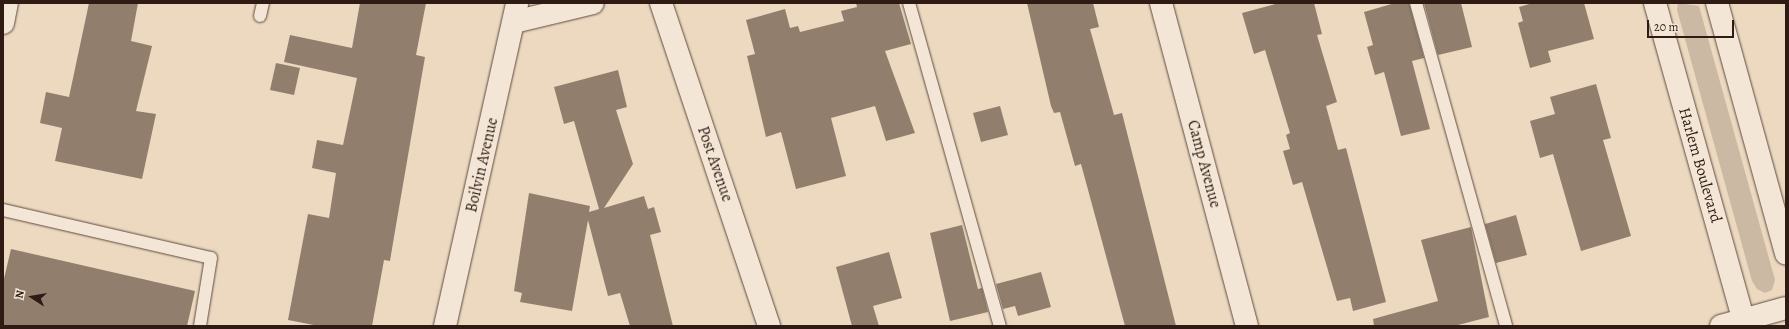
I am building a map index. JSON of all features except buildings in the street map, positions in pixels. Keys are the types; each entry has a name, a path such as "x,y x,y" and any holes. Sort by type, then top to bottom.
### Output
{"street":[{"path":"3,23 7,3"},
{"path":"515,12 593,3"},
{"name":"Post Avenue","path":"661,3 769,326"},
{"name":"Camp Avenue","path":"1161,3 1247,326"},
{"name":"Harlem Boulevard","path":"1655,3 1745,323"},
{"path":"1717,3 1786,254"},
{"name":"Boilvin Avenue","path":"446,326 515,12"},
{"path":"1721,326 1745,323 1786,308"}],"lane":[{"path":"260,16 262,3"},
{"path":"909,3 1000,326"},
{"path":"1416,3 1506,326"},
{"path":"3,210 211,258 200,326"}],"shaded area":[{"path":"1678,3 1699,6 1775,280 1772,290 1765,293 1757,289 1752,281 1677,10"}]}
